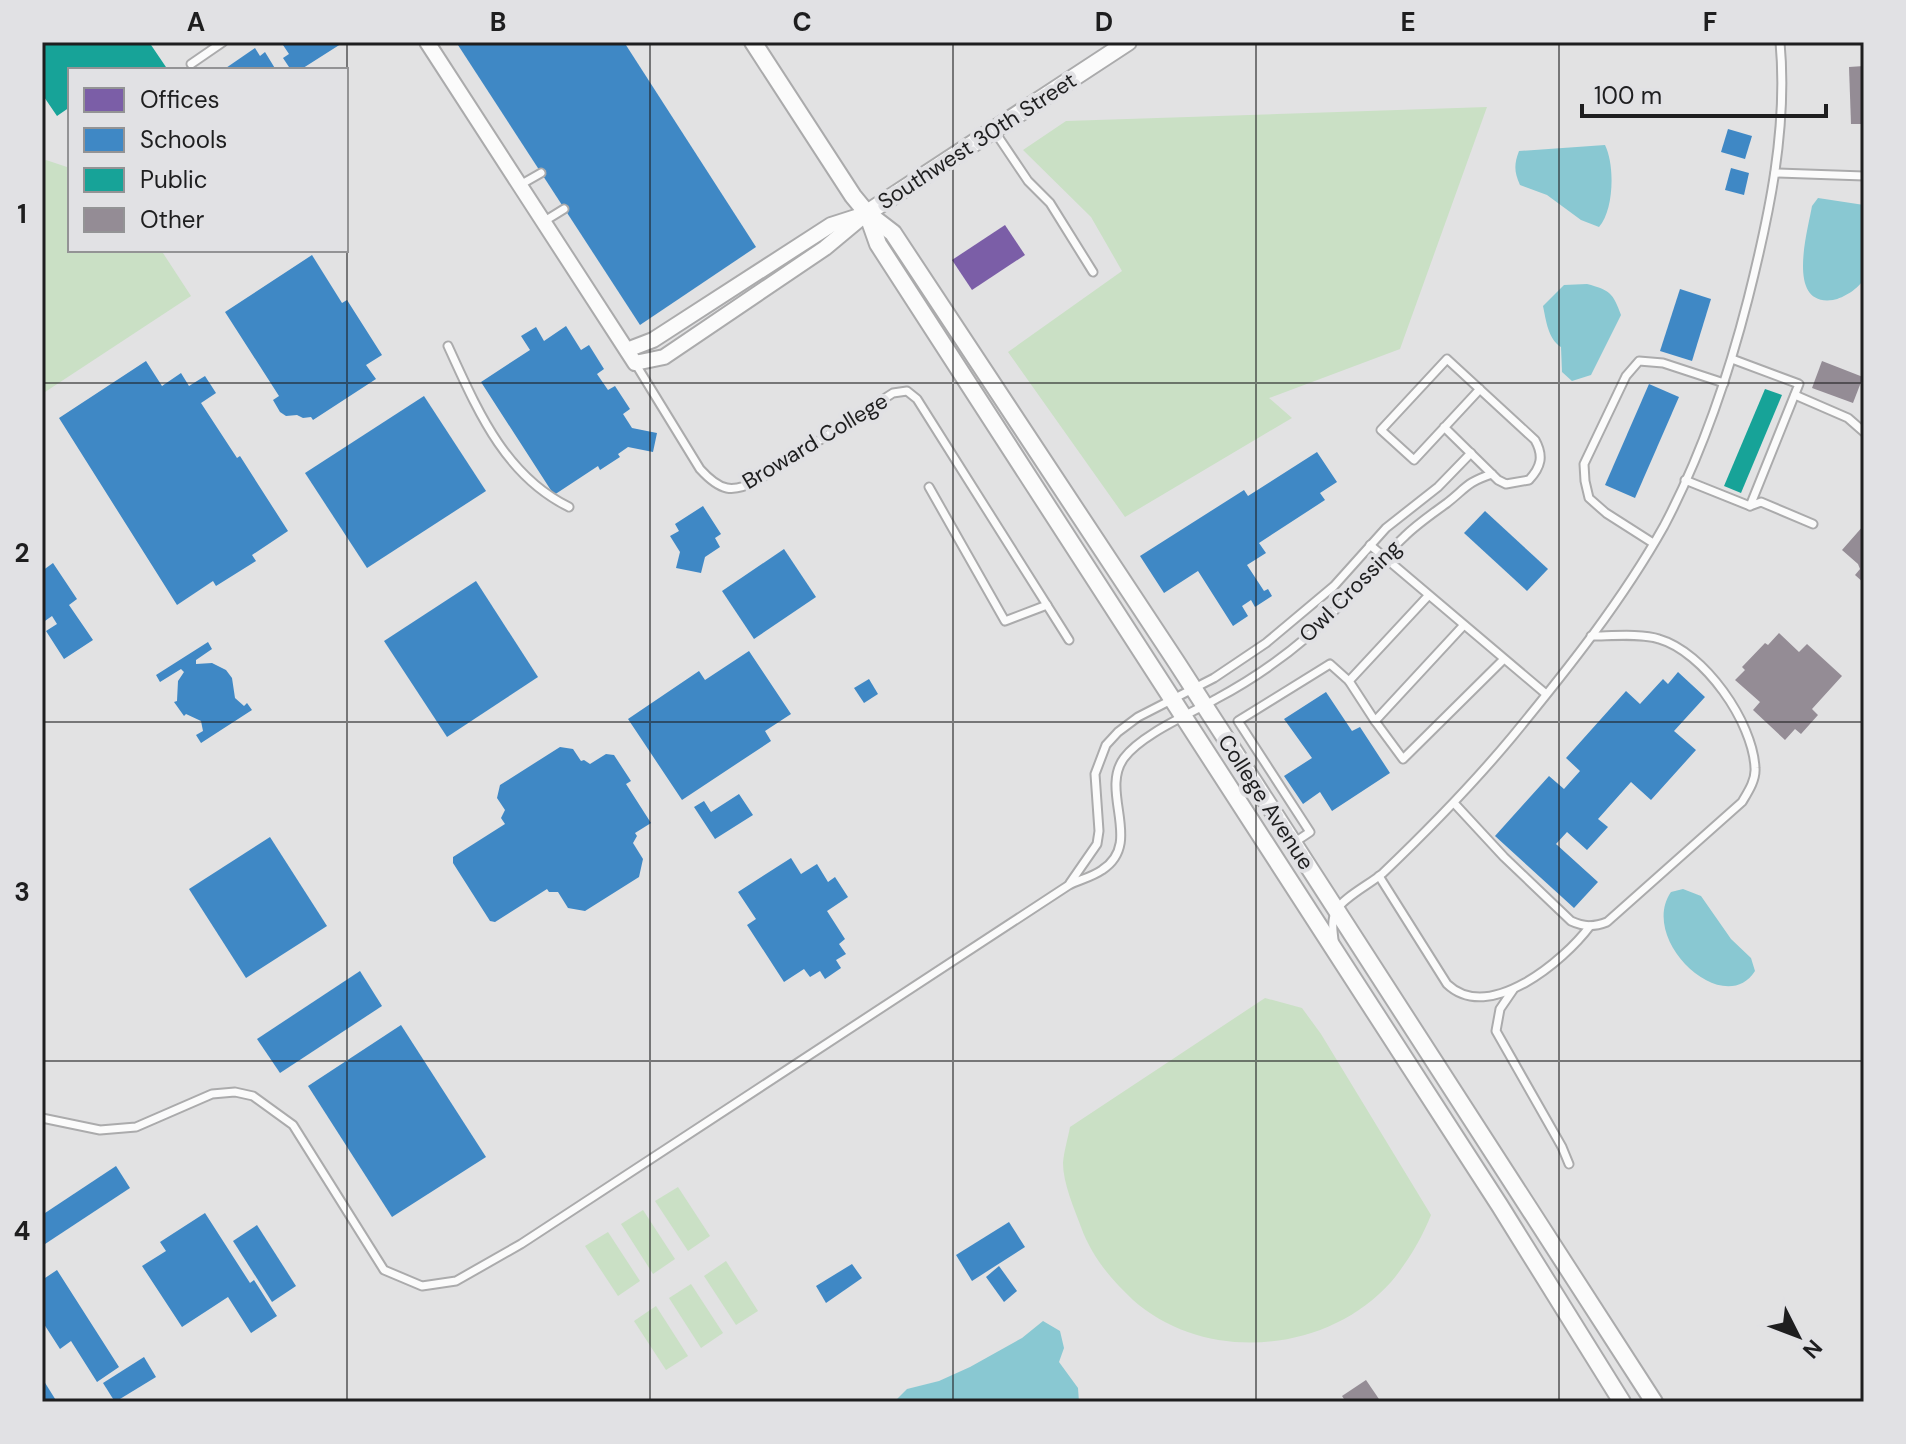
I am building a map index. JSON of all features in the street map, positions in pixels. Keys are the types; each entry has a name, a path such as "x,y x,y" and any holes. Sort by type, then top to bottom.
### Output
{"street":[{"name":"Broward College","path":"427,42 635,363"},
{"name":"College Avenue","path":"753,42 853,196 867,213 893,233 1193,688 1654,1402"},
{"name":"Southwest 30th Street","path":"867,213 1128,42"},
{"name":"College Avenue","path":"867,213 878,244 1500,1206 1622,1402"},
{"path":"627,350 653,340 831,225 867,213"},
{"path":"635,363 664,357 825,248 867,213"}],"lane":[{"path":"191,64 223,42"},
{"path":"1340,961 1334,941 1336,909 1379,876 1454,803 1546,694 1591,636 1653,543 1703,443 1732,359 1760,254 1775,173 1782,71 1780,42"},
{"path":"994,130 1028,181 1050,203 1093,272"},
{"path":"520,185 541,173"},
{"path":"1775,173 1864,176"},
{"path":"543,222 564,209"},
{"path":"448,346 507,458 546,496 569,507"},
{"path":"1444,427 1506,484 1529,480 1541,462 1540,449 1535,440 1480,389 1447,359 1381,430 1414,460 1444,427 1480,389"},
{"path":"1732,359 1799,384 1750,506"},
{"path":"1653,543 1606,513 1589,498 1584,464 1626,376 1639,361 1663,363 1724,383"},
{"name":"Broward College","path":"635,363 700,469 712,482 729,489 742,488 758,480 893,393 907,391 917,399 1069,640"},
{"path":"1795,395 1848,418 1864,432"},
{"name":"Owl Crossing","path":"1069,885 1097,844 1095,774 1106,745 1138,717 1243,659 1283,630 1334,586 1398,517 1438,487 1471,453"},
{"name":"Owl Crossing","path":"1069,885 1101,871 1114,860 1122,833 1116,785 1118,770 1125,757 1137,746 1283,657 1305,639 1414,527 1471,480 1492,474"},
{"path":"1685,480 1750,506 1761,502 1813,524"},
{"path":"929,487 1005,621 1047,605"},
{"path":"1370,545 1546,694"},
{"path":"1349,681 1428,596"},
{"path":"1375,721 1463,626"},
{"path":"1454,803 1504,857 1571,921 1590,926 1607,922 1742,802 1752,786 1756,770 1749,740 1723,690 1700,662 1658,638 1591,636"},
{"path":"1293,843 1310,832 1238,721 1330,664 1349,681 1403,759 1503,660"},
{"path":"1379,876 1447,984 1472,999 1501,994 1558,961 1574,948 1590,926"},
{"path":"42,1118 100,1130 136,1127 212,1094 235,1092 253,1096 293,1125 384,1270 422,1286 456,1281 521,1244 1069,885"},
{"path":"1516,986 1500,1009 1496,1031 1569,1164"}],"green space":[{"path":"1487,107 1400,349 1269,398 1292,418 1125,517 1008,352 1122,271 1091,217 1023,150 1066,121"},
{"path":"46,160 68,167 68,252 162,252 191,296 42,394 42,162"},
{"path":"1265,998 1302,1008 1431,1215 1403,1267 1364,1306 1334,1324 1300,1336 1265,1342 1229,1341 1195,1334 1162,1321 1117,1284 1085,1238 1067,1187 1063,1163 1070,1127"},
{"path":"678,1187 710,1236 688,1251 655,1201"},
{"path":"643,1210 675,1259 653,1274 621,1224"},
{"path":"608,1232 640,1281 618,1296 585,1246"},
{"path":"726,1261 758,1311 736,1325 704,1276"},
{"path":"691,1284 723,1333 701,1348 669,1298"},
{"path":"656,1306 688,1356 666,1370 634,1321"}],"water":[{"path":"1605,145 1611,187 1608,210 1599,227 1581,220 1547,195 1520,185 1515,168 1519,151"},
{"path":"1818,198 1864,205 1864,279 1851,292 1833,300 1818,299 1809,292 1804,280 1804,248 1812,206"},
{"path":"1587,284 1610,294 1621,315 1591,375 1572,381 1562,372 1561,347 1550,334 1543,306 1564,285"},
{"path":"1683,889 1701,896 1731,939 1751,958 1755,971 1741,984 1724,986 1706,980 1689,968 1675,951 1666,931 1664,911 1671,892"},
{"path":"1043,1321 1060,1331 1064,1348 1059,1362 1078,1388 1079,1402 894,1402 907,1389 939,1381 970,1367 1022,1338"}],"building: Offices":[{"path":"1005,225 1025,255 972,290 952,260"}],"building: Schools":[{"path":"281,42 344,42 303,68 290,68 283,58 289,54"},
{"path":"456,42 624,42 756,247 640,325"},
{"path":"255,48 260,56 265,52 275,68 226,68"},
{"path":"1728,129 1752,136 1745,159 1721,152"},
{"path":"1731,168 1749,173 1744,195 1725,190"},
{"path":"312,255 342,303 347,300 382,355 366,365 376,379 313,420 311,417 286,416 280,412 273,400 279,396 225,312"},
{"path":"1680,289 1711,299 1692,361 1660,351"},
{"path":"566,326 581,350 589,345 604,369 597,374 608,390 615,386 630,409 623,414 632,428 657,433 653,452 628,447 618,454 620,457 600,470 598,466 554,495 481,382 530,350 521,336 536,327 544,341"},
{"path":"146,361 162,386 181,373 189,386 205,376 216,393 201,403 237,458 240,456 288,531 252,555 256,561 216,586 213,581 177,605 59,418"},
{"path":"1649,384 1679,397 1635,498 1605,485"},
{"path":"424,396 486,491 367,568 305,473"},
{"path":"1317,452 1337,482 1320,493 1325,500 1259,543 1266,553 1247,565 1264,591 1268,589 1272,596 1255,607 1251,600 1242,606 1248,616 1233,626 1198,571 1164,593 1140,556 1244,490 1248,496"},
{"path":"703,506 721,534 715,538 720,547 705,557 701,573 676,568 680,552 670,536 679,531 675,524"},
{"path":"1485,511 1548,569 1527,591 1464,533"},
{"path":"784,549 816,597 754,639 722,591"},
{"path":"53,563 77,599 69,605 93,640 64,659 46,631 57,624 52,616 42,623 42,571"},
{"path":"476,581 538,677 447,737 384,641"},
{"path":"208,642 212,649 196,660 196,664 212,663 226,670 232,678 235,698 244,706 247,703 252,710 201,743 196,735 203,731 201,721 186,714 184,716 174,702 177,701 178,681 184,672 181,669 160,682 156,675"},
{"path":"749,651 791,714 765,731 771,741 682,800 628,719 699,671 705,680"},
{"path":"1678,672 1705,697 1674,731 1696,750 1651,800 1631,782 1598,819 1608,827 1587,850 1567,832 1556,844 1598,882 1574,908 1495,836 1549,776 1564,789 1580,771 1566,758 1626,691 1640,704 1663,679 1668,684"},
{"path":"869,679 878,694 864,703 854,688"},
{"path":"1326,692 1352,731 1360,727 1390,773 1332,811 1320,792 1303,804 1284,776 1312,758 1284,719"},
{"path":"560,747 573,749 581,761 590,764 606,754 614,755 631,781 626,784 651,823 635,833 637,836 633,843 643,859 639,877 585,911 568,908 558,892 547,889 495,922 490,921 453,863 453,857 505,824 501,818 505,810 497,798 500,785"},
{"path":"739,794 753,815 715,839 694,807 704,801 711,812"},
{"path":"270,837 327,926 246,978 189,889"},
{"path":"791,858 801,874 817,864 828,882 835,877 848,897 827,911 845,939 839,944 846,954 836,960 841,968 825,979 820,971 810,977 804,969 784,982 747,925 756,919 738,892"},
{"path":"360,971 382,1006 280,1073 257,1039"},
{"path":"401,1025 486,1157 392,1217 308,1086"},
{"path":"116,1166 130,1188 42,1246 42,1215"},
{"path":"205,1213 250,1283 254,1280 277,1316 251,1333 228,1297 182,1327 142,1266 166,1251 160,1242"},
{"path":"1009,1222 1025,1247 972,1281 956,1255"},
{"path":"257,1225 296,1286 272,1302 233,1241"},
{"path":"852,1264 862,1278 826,1303 816,1286"},
{"path":"999,1266 1017,1291 1004,1302 986,1277"},
{"path":"57,1270 119,1367 97,1382 71,1341 60,1349 42,1321 42,1280"},
{"path":"144,1357 156,1377 115,1402 103,1383"},
{"path":"42,1378 57,1402 42,1402"}],"building: Public":[{"path":"42,42 149,42 167,68 68,68 68,108 57,116 42,94"},
{"path":"1765,389 1782,395 1741,493 1724,486"}],"building: Other":[{"path":"1864,66 1864,124 1851,124 1849,67"},
{"path":"1822,361 1863,377 1853,403 1812,388"},
{"path":"1864,525 1864,583 1855,575 1860,569 1858,564 1842,550"},
{"path":"1779,633 1799,652 1807,644 1842,676 1812,709 1818,715 1801,734 1795,729 1785,740 1753,710 1760,702 1735,680 1745,670 1742,667"},
{"path":"1366,1380 1381,1402 1346,1402 1342,1396"}]}
